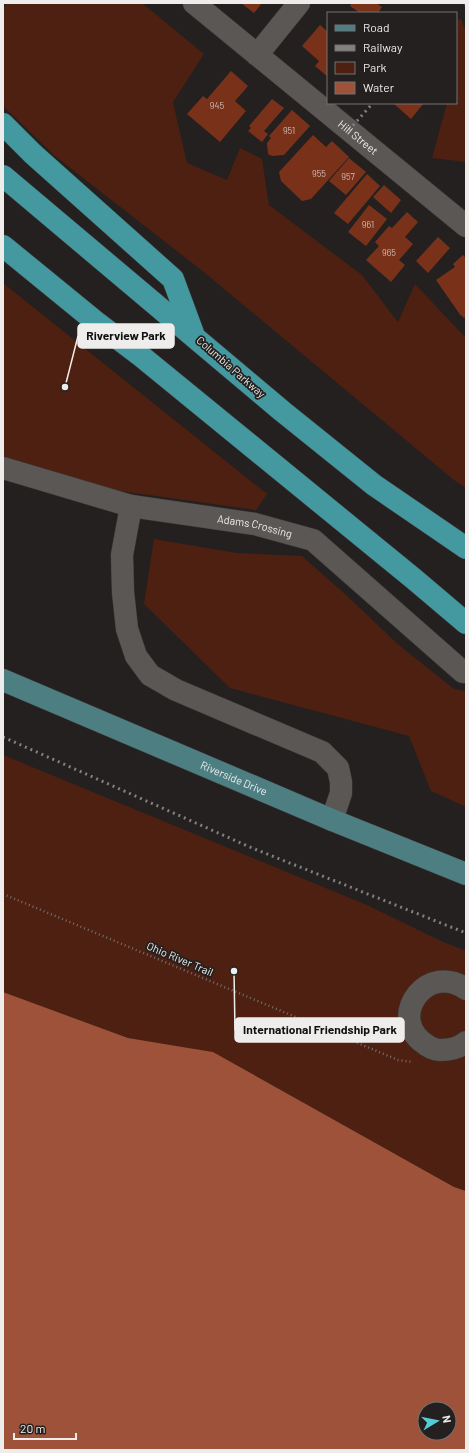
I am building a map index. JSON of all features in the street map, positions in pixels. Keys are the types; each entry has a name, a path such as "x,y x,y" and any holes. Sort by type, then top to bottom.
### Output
{"highway":[{"path":"3,124 33,154 173,279 193,335"},
{"name":"Columbia Parkway","path":"3,176 282,411 374,485 466,548"},
{"path":"3,246 96,322 141,356 466,623"},
{"path":"414,579 466,603"}],"main road":[{"name":"Riverside Drive","path":"3,680 332,820 466,874"}],"street":[{"name":"Hill Street","path":"194,3 466,226"},
{"path":"257,55 299,3"},
{"name":"Adams Crossing","path":"3,468 131,506 255,524 313,540 462,672"},
{"path":"131,506 122,555 123,592 127,629 136,656 150,675 176,690 322,752 338,768 341,782 341,793 332,820"},
{"path":"464,980 433,983 422,989 414,998 410,1010 410,1022 417,1038 432,1048 448,1050 463,1045 466,1042"}],"path":[{"path":"464,3 463,5 466,5"},
{"name":"Ohio River Trail","path":"3,894 398,1060 413,1062"}],"green space":[{"path":"7,3 142,3 204,54 173,102 187,163 227,180 240,148 262,159 269,205 362,275 398,322 415,284 466,338 466,488 454,480 205,273 55,156 3,106 3,9"},
{"path":"461,19 466,32 466,162 432,158 447,104 457,104 457,20"},
{"path":"3,283 267,494 256,510 113,490 3,456"},
{"path":"154,539 237,553 302,556 400,646 454,689 466,691 466,807 431,791 409,736 230,688 144,604"},
{"path":"3,755 367,905 441,941 466,951 466,1191 454,1187 213,1052 128,1038 3,992"}],"water":[{"path":"3,992 128,1038 213,1052 454,1187 466,1191 466,1450 3,1450"}],"building":[{"path":"241,3 262,3 254,13"},
{"path":"352,3 376,3 382,7 379,12 359,12 350,6"},
{"path":"320,25 327,31 327,76 315,66 319,61 302,46"},
{"path":"231,71 248,86 235,101 246,111 220,142 187,114 203,96 207,99"},
{"path":"272,99 284,108 264,131 268,134 262,142 248,131 251,128 249,126"},
{"path":"394,104 423,104 411,119"},
{"path":"292,110 310,126 284,155 272,156 268,154 267,143 271,138 269,136"},
{"path":"313,135 326,147 332,141 349,157 311,199 302,201 281,181 279,172"},
{"path":"349,158 366,172 346,195 329,181"},
{"path":"367,174 380,186 348,224 334,213"},
{"path":"384,185 401,200 391,213 373,197"},
{"path":"369,205 387,219 366,246 348,232"},
{"path":"407,212 418,222 405,237 413,244 399,260 405,265 391,282 366,260 379,246 375,242 389,226 392,228"},
{"path":"438,237 450,248 428,273 416,261"},
{"path":"463,255 466,258 466,317 464,318 461,316 436,280 455,267 453,264"}],"railway":[{"path":"349,130 372,104"},
{"path":"3,737 252,848 466,933"}],"place":[{"name":"Riverview Park","path":"65,387"},
{"name":"International Friendship Park","path":"234,971"}]}
